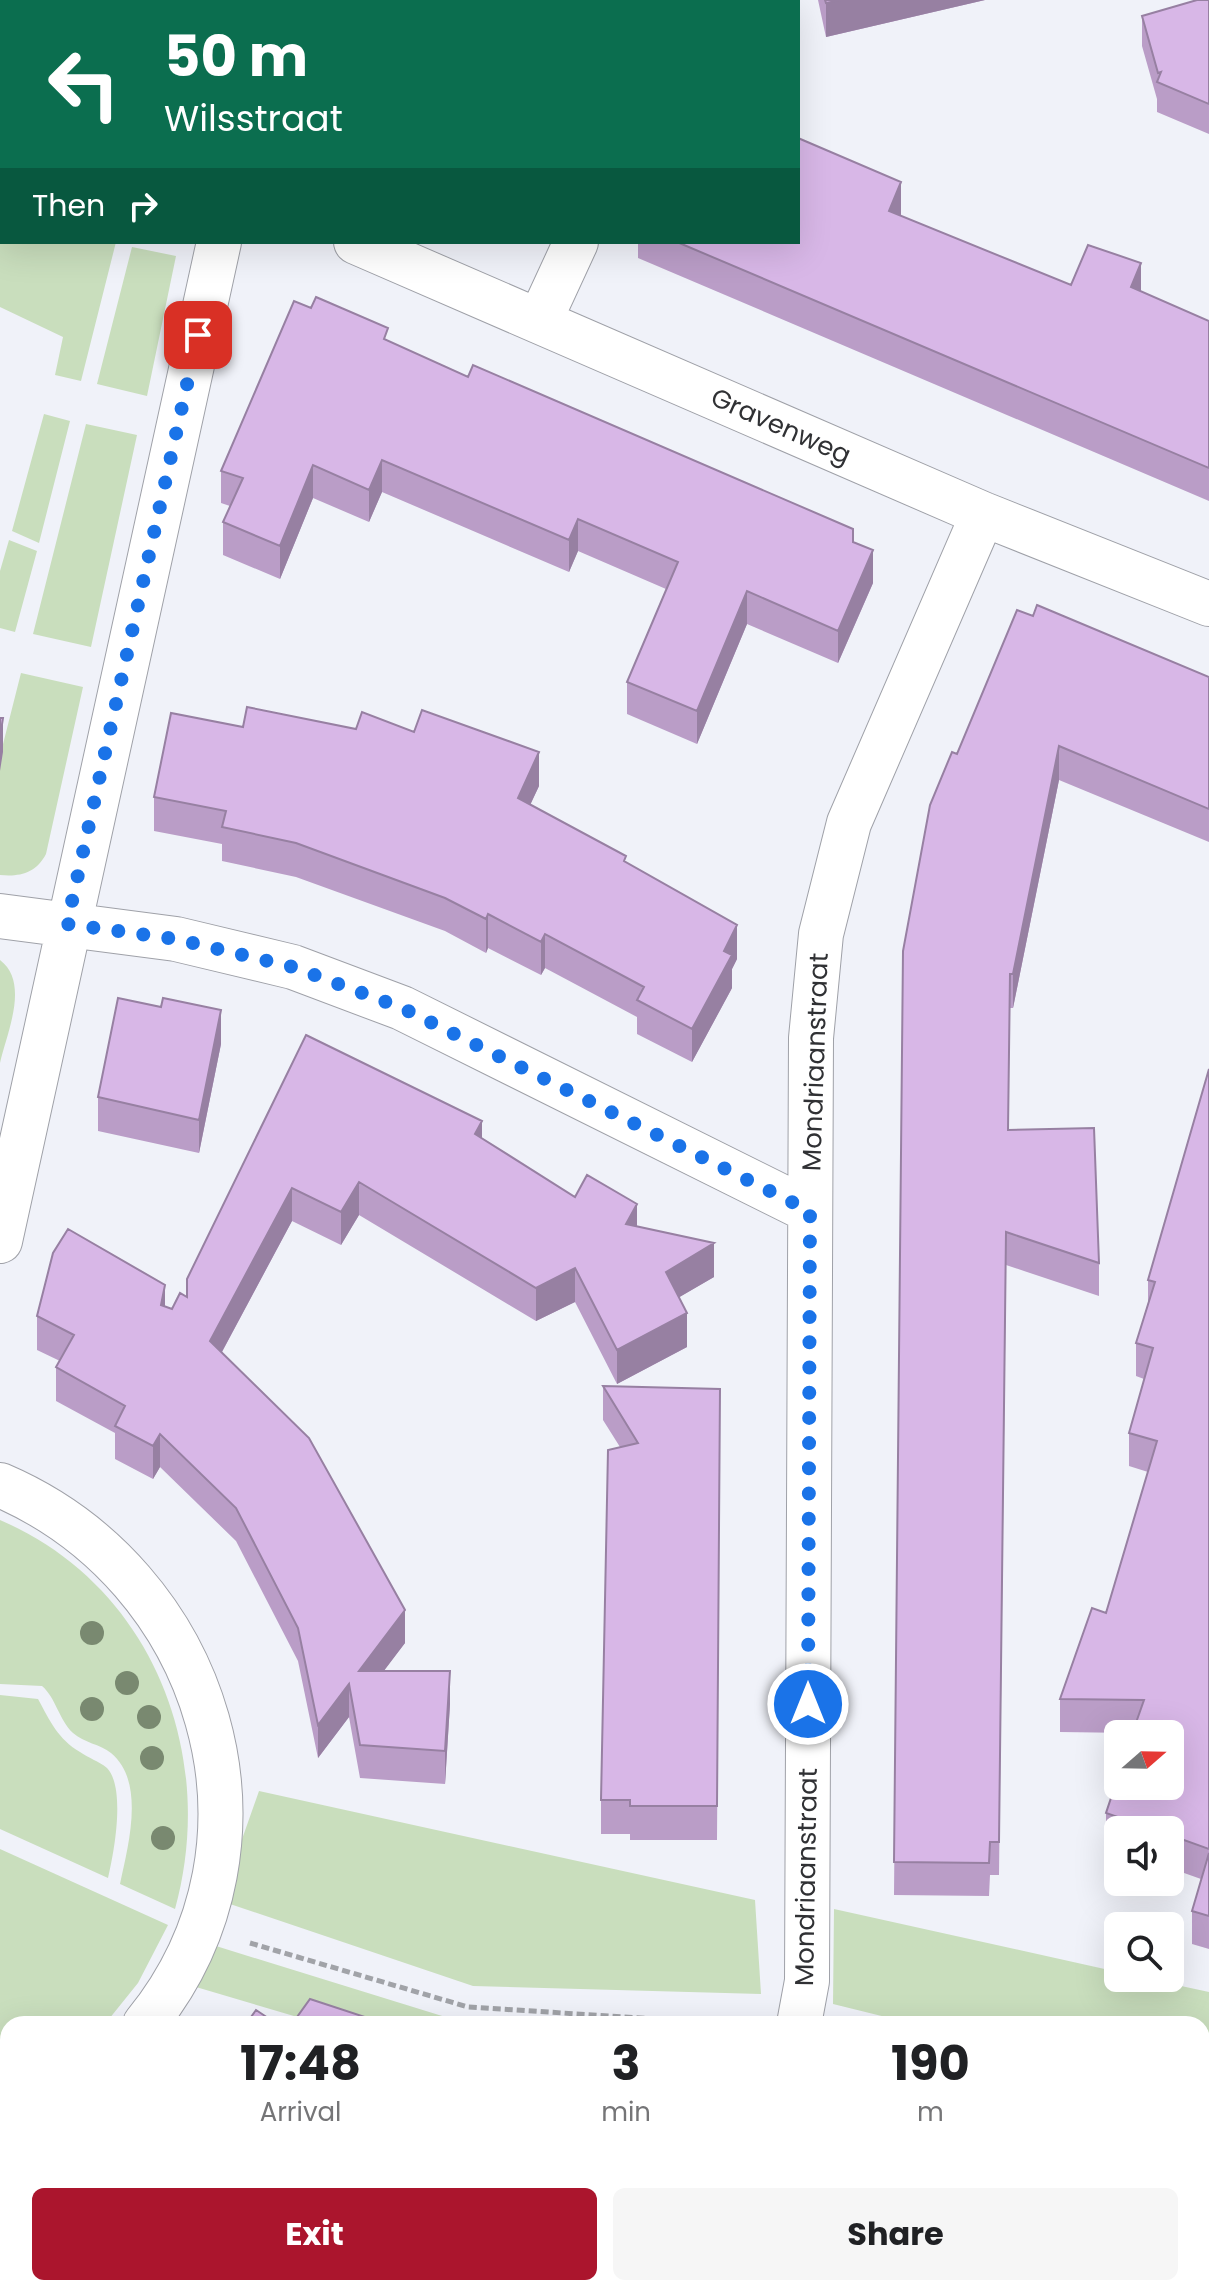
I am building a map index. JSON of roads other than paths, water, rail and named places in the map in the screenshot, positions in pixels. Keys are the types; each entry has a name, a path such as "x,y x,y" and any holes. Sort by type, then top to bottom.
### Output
{"street":[{"path":"0,1241 67,924 219,244"},
{"name":"Gravenweg","path":"361,244 983,514 1209,604"},
{"path":"540,320 575,244"},
{"name":"Mondriaanstraat","path":"800,2016 807,1981 811,1038 824,920 849,823 983,514"},
{"path":"0,916 176,939 293,967 402,1008 810,1211"},
{"path":"0,1485 50,1510 94,1541 132,1578 165,1621 190,1667 207,1718 217,1771 219,1824 213,1877 199,1929 180,1971 150,2016"}]}
